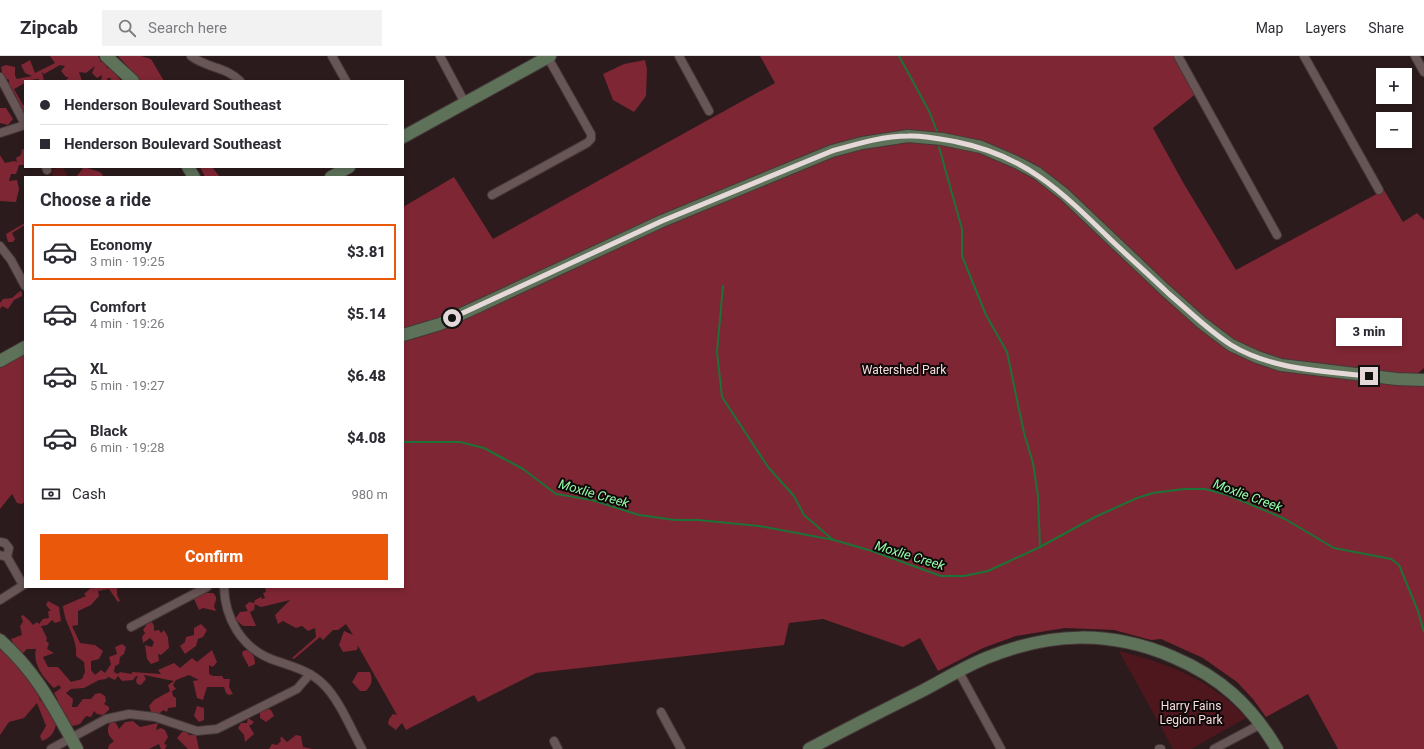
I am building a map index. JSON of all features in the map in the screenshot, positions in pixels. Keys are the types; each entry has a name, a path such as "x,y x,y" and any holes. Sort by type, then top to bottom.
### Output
{"main road":[{"path":"106,56 132,80"},
{"path":"404,136 548,56"},
{"path":"404,335 440,324 662,221 832,151 862,143 908,136 942,139 981,147 1037,173 1091,218 1116,244 1197,318 1231,345 1257,357 1281,365 1409,381 1424,385"},
{"path":"333,176 347,168"},
{"path":"0,361 24,348"},
{"path":"1409,381 1424,380"},
{"path":"817,747 986,658 1025,644 1060,637 1125,641 1167,654 1194,666 1212,676 1229,689 1261,724 1277,749"},
{"path":"0,640 28,667 41,685 74,744"}],"street":[{"path":"191,56 204,64 227,71 239,80"},
{"path":"332,56 345,80"},
{"path":"440,56 465,103"},
{"path":"492,195 587,143 591,139 591,134 548,56"},
{"path":"679,56 709,111"},
{"path":"1178,56 1277,235"},
{"path":"1304,56 1379,190"},
{"path":"1415,56 1424,72"},
{"path":"0,77 24,122"},
{"path":"0,133 24,124"},
{"path":"0,246 11,260 24,284"},
{"path":"0,542 5,543 8,546 3,556 24,584 0,600"},
{"path":"132,627 204,588"},
{"path":"224,588 228,614 237,631 247,644 266,656 310,674 330,692 362,749"},
{"path":"959,672 1001,749"},
{"path":"51,749 74,744 106,719 129,714 155,717 197,731 217,730 297,689 310,674"},
{"path":"661,712 681,749"},
{"path":"1214,749 1261,724"},
{"path":"554,741 558,749"}],"green space":[{"path":"50,56 98,56 101,62 105,62 107,68 111,68 120,80 110,80 111,78 108,78 107,80 101,80 102,75 97,78 92,73 95,66 86,73 79,72 82,80 66,80 69,77 66,77 61,71 65,66 60,65 44,74 42,72 44,80 24,80 24,84 14,89 24,105 24,112 21,111 22,108 11,87 8,86 9,80 3,77 1,67 6,65 15,67 15,76 17,79 32,76 25,73 21,65 30,60 35,73 55,63"},
{"path":"118,56 141,56 151,59 163,80 140,80"},
{"name":"Watershed Park","path":"760,56 1178,56 1198,92 1153,128 1184,184 1236,270 1384,190 1403,222 1417,213 1424,220 1424,368 1410,380 1424,385 1424,749 1338,749 1308,694 1266,717 1253,699 1237,682 1203,658 1161,639 1151,640 1114,630 1065,628 1016,636 983,648 938,671 920,638 903,647 823,619 789,623 784,645 536,673 478,702 474,695 406,730 402,723 396,730 388,724 389,719 393,714 397,715 358,646 357,650 343,652 339,645 344,631 353,635 346,624 338,630 333,630 323,640 320,637 294,659 292,658 316,637 315,628 308,631 302,626 296,628 283,621 278,624 275,615 290,600 261,607 255,604 254,610 250,612 256,626 243,626 235,619 240,612 248,611 245,606 249,602 254,603 255,600 261,597 262,599 265,598 263,593 266,592 265,588 404,588 404,206 454,177 493,239 775,83"},
{"path":"645,60 647,69 646,96 634,112 613,100 603,74 624,64"},
{"path":"0,108 6,108 13,119 8,125 0,123"},
{"path":"22,149 24,150 24,165 19,165 16,174 11,174 9,181 17,180 19,189 16,202 0,201 0,155 5,163 14,161 17,162 16,158 21,155"},
{"path":"56,168 64,168 68,176 54,176 51,171"},
{"path":"83,168 100,172 103,175 102,176 77,176"},
{"path":"200,168 213,168 219,176 204,176"},
{"path":"24,224 24,226 12,233 15,239 13,242 8,242 6,234"},
{"path":"20,291 22,292 22,296 14,300 8,309 2,306 0,309 0,303 3,299 12,298"},
{"path":"24,354 24,502 22,504 17,503 12,494 0,509 0,367"},
{"path":"91,588 118,588 117,589 117,595 120,601 118,602 109,589 98,591 99,596 91,605 78,611 78,625 72,626 80,643 95,645 103,651 99,659 91,661 91,670 95,675 101,670 105,673 111,664 109,657 117,654 115,647 122,644 126,647 124,654 120,657 119,664 115,666 114,672 118,674 120,672 132,674 132,672 161,674 158,670 174,663 180,668 192,658 197,662 212,650 217,662 213,667 209,665 209,674 213,676 222,676 224,679 230,679 229,687 233,694 229,695 226,693 224,687 207,687 203,700 197,698 193,681 199,680 189,675 176,680 173,685 176,689 172,691 173,696 176,698 176,707 168,708 167,712 163,710 158,715 148,714 151,711 149,706 154,700 170,691 168,685 174,681 144,675 146,679 141,685 137,684 136,680 138,676 136,676 133,680 122,681 118,676 115,680 108,677 84,688 71,689 66,693 73,699 72,707 77,707 83,699 91,699 95,694 100,693 105,696 106,701 104,704 109,707 109,710 103,715 97,714 94,711 91,717 86,716 80,724 73,726 67,723 67,716 60,713 55,702 58,700 54,693 61,688 59,685 54,688 46,680 37,665 35,654 36,649 27,649 22,654 43,692 39,699 46,705 50,715 57,717 54,732 42,741 40,736 46,726 37,703 24,718 9,722 0,735 0,632 17,650 11,639 22,635 20,626 23,622 21,616 23,615 33,625 37,622 39,624 43,619 49,618 48,611 51,611 46,605 48,601 59,607 61,621 55,623 52,620 47,625 41,626 47,638 46,641 49,643 47,649 54,653 43,657 48,667 58,667 71,682 82,679 85,672 84,662 76,656 75,643 64,613 63,606 86,596 84,594"},
{"path":"202,593 215,594 216,599 214,606 216,611 203,608 199,610 194,599"},
{"path":"152,622 154,631 159,630 161,633 164,630 168,637 169,648 161,655 158,654 159,661 151,664 147,659 145,645 152,647 154,642 150,638 143,643 142,637 145,633 143,630 147,624"},
{"path":"201,624 207,630 203,637 198,639 196,646 185,654 180,646 185,642 186,637 194,635 194,628"},
{"path":"247,650 251,652 255,662 255,664 249,667 242,654 243,651"},
{"name":"Harry Fains Legion Park","path":"1119,651 1171,667 1204,683 1219,693 1246,718 1191,749 1173,749"},
{"path":"358,672 370,672 371,682 366,691 360,691 352,682"},
{"path":"197,706 204,708 204,720 199,722 194,716"},
{"path":"265,708 271,710 274,716 266,722 260,718 260,710"},
{"path":"248,718 254,722 249,725 254,734 245,742 244,735 238,728 241,723 247,723"},
{"path":"111,721 116,723 119,729 125,722 133,721 140,727 158,723 156,730 161,728 165,730 168,737 164,744 167,745 165,749 161,749 159,744 149,749 108,749 109,745 114,741 108,732 108,727"},
{"path":"186,731 189,735 196,735 199,749 188,749 177,738 182,732"},
{"path":"296,735 301,736 303,747 313,749 269,749 272,744 277,745 281,741 280,738 282,737 287,742"}],"waterway":[{"path":"899,56 929,111 937,131"},
{"path":"939,147 962,229 962,256 986,315 1007,352 1024,433 1033,463 1038,496 1040,547"},
{"path":"723,286 717,352 722,397 768,467 794,496 804,515 832,539"},
{"name":"Moxlie Creek","path":"404,442 460,442 484,448 523,469 556,494 592,500 639,515 675,520 698,520 759,526 834,540 872,551 941,576 964,576 988,571 1040,547 1095,517 1137,498 1153,493 1184,489 1205,489 1228,495 1285,519 1334,548 1391,559 1399,565 1418,611 1424,632"}],"route":[{"path":"452,318 662,221 832,151 862,143 908,136 942,139 981,147 1037,173 1091,218 1110,239 1194,316 1231,345 1257,357 1281,365 1369,376"}]}
